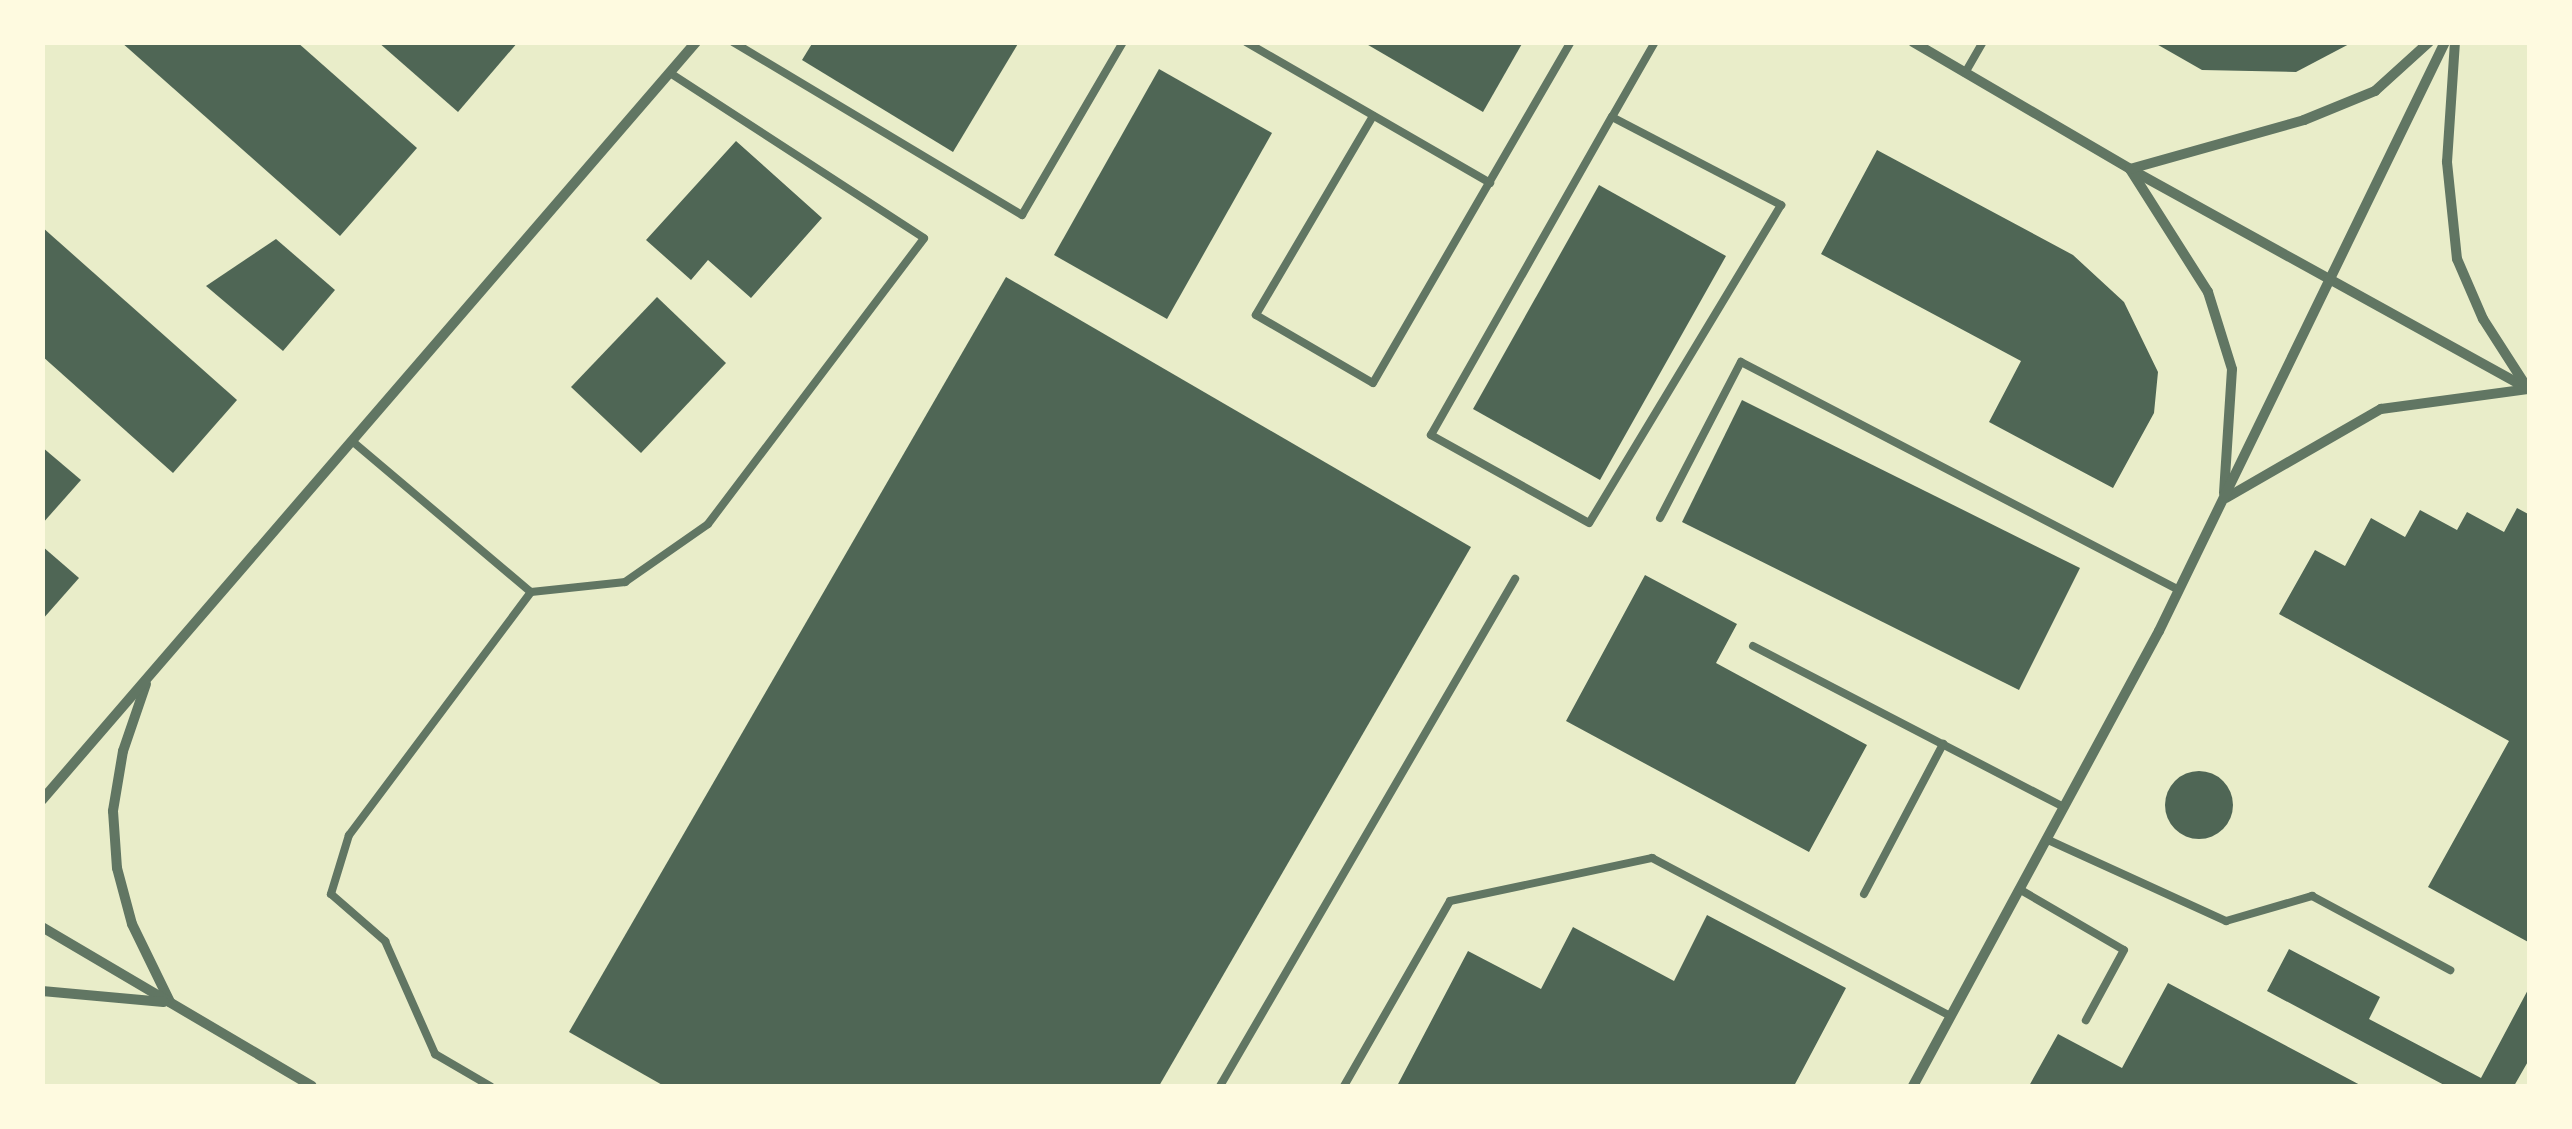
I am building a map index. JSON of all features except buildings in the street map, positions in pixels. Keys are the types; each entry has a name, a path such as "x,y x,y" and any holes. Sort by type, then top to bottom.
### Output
{"street":[{"path":"42,800 696,42"},
{"path":"1914,42 2130,170 2529,390"},
{"path":"2130,170 2340,106 2375,90 2429,42"},
{"path":"1913,1086 2224,500 2444,42"},
{"path":"2455,42 2447,162 2457,259 2483,319 2529,390"},
{"path":"2130,170 2208,292 2232,369 2224,500"},
{"path":"2224,500 2381,409 2529,390"},
{"path":"149,676 122,751 113,811 117,868 132,924 170,1002"},
{"path":"42,927 312,1086"},
{"path":"42,991 170,1002"}],"lane":[{"path":"733,42 1022,215 1122,42"},
{"path":"1246,42 1490,183"},
{"path":"1373,116 1256,315 1374,382 1571,42"},
{"path":"1612,117 1781,204 1589,523 1431,435 1612,117 1655,42"},
{"path":"1965,73 1983,42"},
{"path":"352,441 531,592 625,582 708,524 924,238 670,73"},
{"path":"1660,518 1741,362 2178,590"},
{"path":"1220,1086 1514,579"},
{"path":"490,1086 435,1054 385,941 331,894 348,835 531,592"},
{"path":"1753,646 2064,807"},
{"path":"1864,894 1942,744"},
{"path":"2046,839 2226,921 2312,896 2450,970"},
{"path":"1344,1086 1450,901 1652,858 1950,1016"},
{"path":"2019,889 2124,950 2086,1020"}]}
